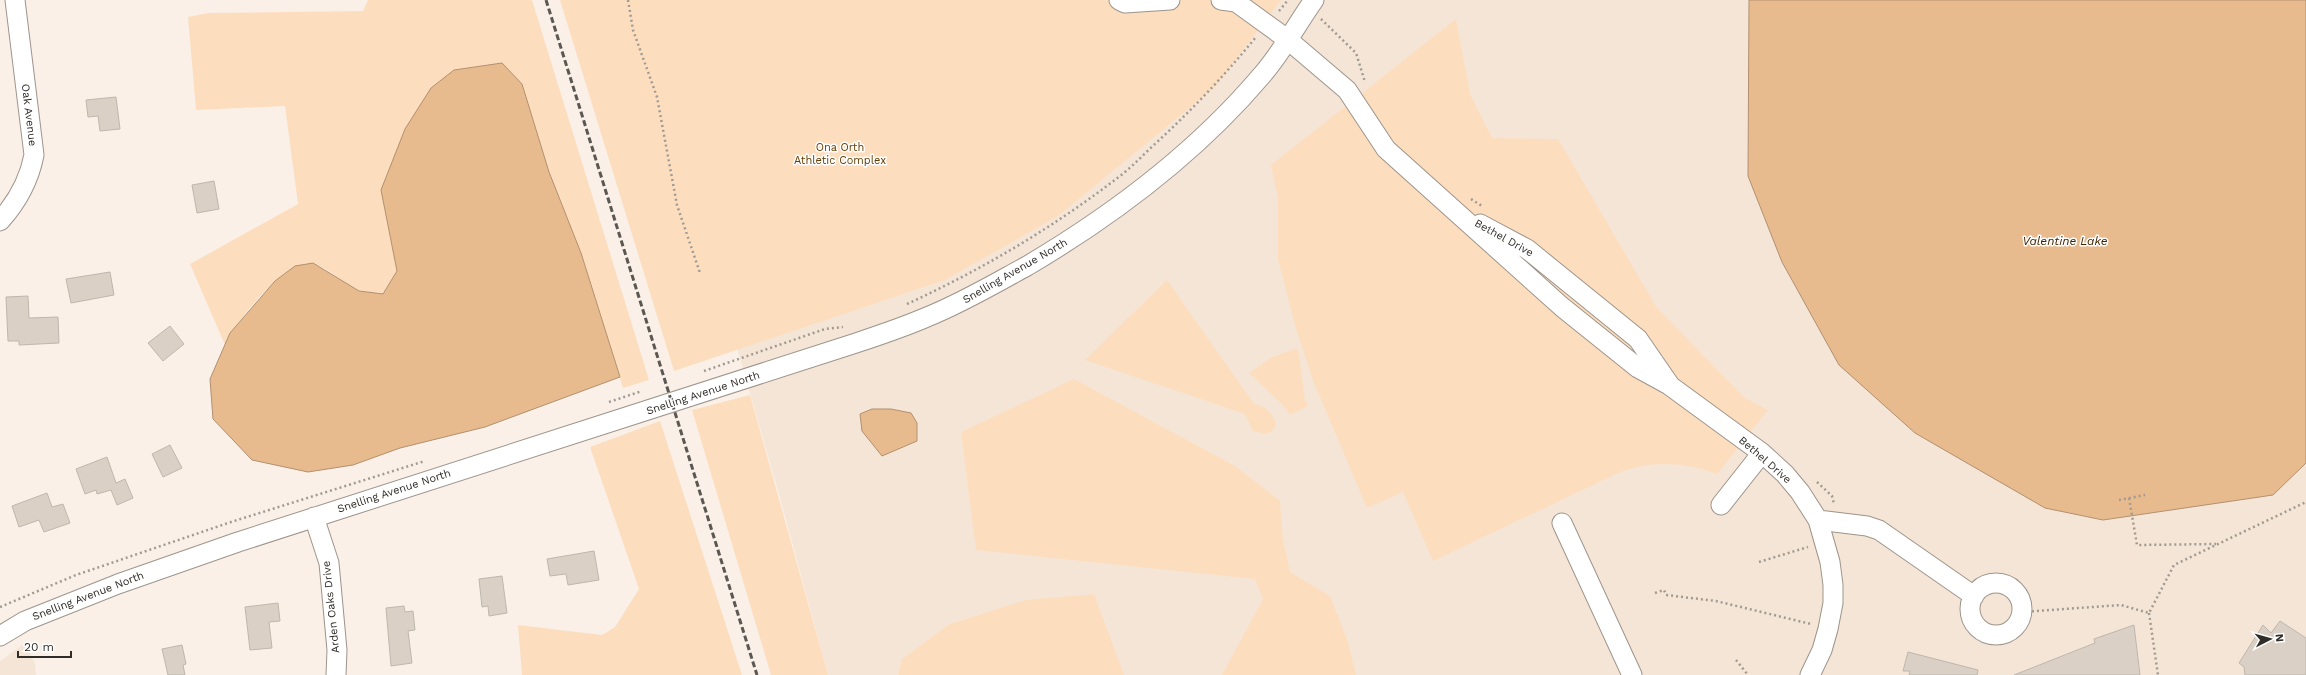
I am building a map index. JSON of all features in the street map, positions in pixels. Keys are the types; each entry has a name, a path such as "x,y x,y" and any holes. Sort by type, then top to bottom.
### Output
{"street":[{"name":"Oak Avenue","path":"0,221 14,205 22,191 30,174 34,155 15,0"},
{"path":"1119,0 1126,3 1170,0"},
{"name":"Bethel Drive","path":"1221,0 1236,2 1287,39 1346,90 1386,149 1571,314 1638,368 1669,385 1762,454 1790,480 1818,520 1830,562 1833,584 1833,604 1828,629 1822,650 1810,675"},
{"name":"Snelling Avenue North","path":"0,636 25,621 118,584 314,517 856,343 928,317 984,291 1091,226 1178,160 1220,120 1264,74 1314,0"},
{"path":"1721,504 1762,454"},
{"name":"Arden Oaks Drive","path":"314,517 329,563 337,650 336,675"},
{"path":"1818,520 1867,526 1879,530 1974,596"},
{"path":"1562,523 1632,675"},
{"path":"1993,583 2005,584 2015,591 2021,602 2022,612 2019,623 2013,629 2004,634 1995,635 1985,632 1977,626 1972,616 1971,604 1974,596 1982,587 1993,583"}],"path":[{"path":"628,0 633,30 657,97 677,205 700,273"},
{"path":"903,306 959,280 1035,236 1121,175 1185,116 1235,64 1255,39"},
{"path":"702,372 825,329 847,326"},
{"path":"607,402 648,390"},
{"path":"0,607 76,574 231,522 429,460"},
{"path":"2119,500 2145,495"},
{"path":"2129,498 2137,545 2218,544"},
{"path":"2158,675 2149,614 2174,564 2306,502"},
{"path":"1759,562 1811,547"},
{"path":"1655,594 1664,590 1666,594 1716,601 1828,629"},
{"path":"2022,612 2121,605 2149,614"},
{"path":"1736,660 1748,675"}],"shaded area":[{"path":"765,0 2306,0 2306,675 828,675 779,494 645,30"},
{"path":"25,643 35,664 36,675 0,675 0,661"}],"green space":[{"path":"368,0 532,0 649,380 623,388 581,253 549,172 381,190 397,271 382,295 358,290 320,266 314,264 303,264 290,270 263,293 239,322 225,345 190,264 298,204 285,106 196,110 188,17 208,13 363,11"},
{"name":"Ona Orth Athletic Complex","path":"560,0 1281,0 1215,87 1058,216 945,280 674,371"},
{"path":"1456,19 1470,94 1492,138 1558,139 1657,308 1745,398 1768,410 1717,474 1692,467 1668,464 1655,464 1631,469 1618,473 1433,561 1403,492 1367,508 1314,383 1296,329 1278,259 1278,199 1271,165"},
{"path":"1167,280 1254,404 1269,411 1276,425 1272,431 1266,434 1253,431 1245,414 1085,360"},
{"path":"1298,348 1305,399 1308,406 1290,415 1286,408 1249,373 1272,357"},
{"path":"1074,379 1235,466 1280,501 1283,540 1290,572 1330,596 1348,642 1356,675 1222,675 1263,599 1255,579 976,550 961,432"},
{"path":"750,395 828,675 771,675 692,410"},
{"path":"660,421 742,675 522,675 518,625 602,635 615,627 639,589 590,447"},
{"path":"1094,594 1124,675 898,675 902,659 950,624 1026,600"}],"water":[{"name":"Valentine Lake","path":"1749,0 2306,0 2306,463 2273,495 2103,520 2045,508 1915,433 1839,365 1782,262 1748,176"},
{"path":"502,63 522,84 549,172 581,253 620,377 485,427 400,448 353,465 308,472 252,460 213,419 210,379 230,333 275,281 295,266 313,263 359,291 383,294 397,271 381,190 405,129 431,88 454,70"},
{"path":"872,409 891,409 911,413 917,423 917,441 882,456 862,431 860,414"}],"building":[{"path":"116,97 120,129 100,131 98,116 88,117 86,100"},
{"path":"214,181 219,209 197,213 192,185"},
{"path":"110,272 114,295 71,303 66,279"},
{"path":"28,296 29,318 58,317 59,343 19,345 19,341 8,341 6,297"},
{"path":"170,326 184,344 163,361 148,343"},
{"path":"170,445 182,468 163,477 152,454"},
{"path":"107,457 116,483 125,479 133,498 117,505 111,490 97,494 96,490 85,494 76,469"},
{"path":"47,493 52,507 63,504 70,523 44,532 39,520 19,527 12,506"},
{"path":"594,551 599,580 568,585 566,574 550,576 547,559"},
{"path":"502,576 507,613 489,616 488,606 482,607 479,579"},
{"path":"278,603 280,621 269,622 272,648 250,650 245,607"},
{"path":"404,606 405,612 413,611 415,630 408,631 412,663 391,666 386,608"},
{"path":"2280,621 2306,638 2306,675 2245,675 2244,667 2239,663 2263,625 2271,633"},
{"path":"2134,625 2140,675 2014,675 2095,643 2094,639"},
{"path":"182,645 186,664 183,665 185,675 168,675 162,649"},
{"path":"1908,652 1978,670 1977,675 1909,675 1910,671 1903,671"}],"railway":[{"path":"546,0 757,675"}]}
